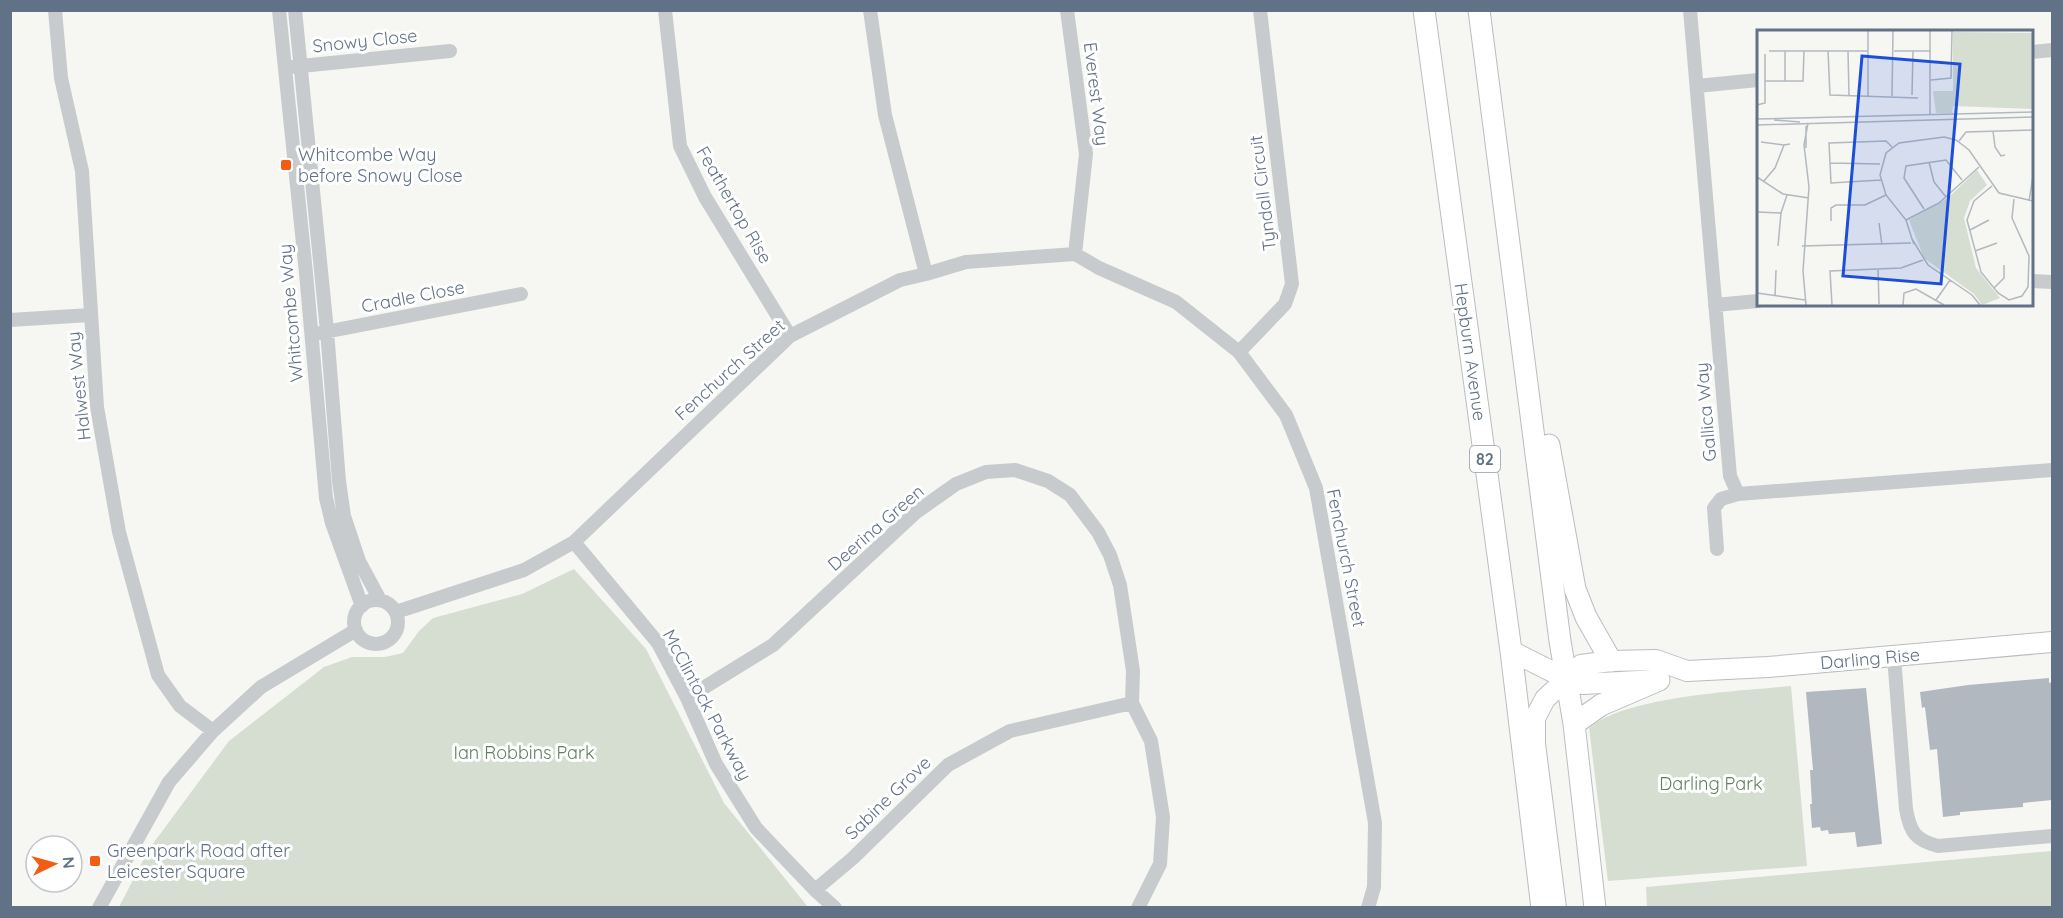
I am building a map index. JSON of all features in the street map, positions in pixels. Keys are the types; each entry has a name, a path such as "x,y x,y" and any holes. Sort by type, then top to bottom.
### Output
{"main road":[{"name":"Hepburn Avenue","path":"1424,10 1511,651 1542,908"},
{"path":"1479,10 1565,678 1574,724 1595,908"},
{"path":"1526,368 1542,403 1575,590 1586,617 1611,661"},
{"path":"1574,724 1601,705 1659,680"}],"street":[{"name":"Halwest Way","path":"55,10 61,78 82,171 96,407 119,532 158,675 180,706 213,731"},
{"name":"Whitcombe Way","path":"279,10 326,498 335,533 362,606"},
{"name":"Whitcombe Way","path":"295,10 344,516 359,561 380,600 396,612"},
{"name":"Feathertop Rise","path":"664,10 680,146 705,197 790,336"},
{"path":"870,10 885,114 926,274"},
{"name":"Everest Way","path":"1067,10 1086,154 1075,254"},
{"name":"Tyndall Circuit","path":"1239,352 1285,304 1292,284 1260,10"},
{"name":"Gallica Way","path":"1690,10 1730,476 1738,494"},
{"path":"2033,52 2052,50"},
{"name":"Snowy Close","path":"285,67 450,51"},
{"path":"1697,86 1757,80"},
{"name":"Fenchurch Street","path":"396,612 524,570 574,542 790,336 900,280 966,262 1075,254 1176,302 1239,352 1286,415 1316,488 1375,823 1374,887 1368,908"},
{"path":"2033,281 2052,282"},
{"name":"Cradle Close","path":"312,334 521,294"},
{"path":"1715,305 1757,301"},
{"path":"10,320 90,315"},
{"name":"Deerina Green","path":"687,698 773,645 915,513 956,484 986,472 1015,470 1048,481 1070,495 1098,532 1110,555 1120,585 1134,670 1132,703"},
{"path":"1718,549 1714,508 1721,499 1738,494 2052,470"},
{"name":"McClintock Parkway","path":"574,542 658,643 687,698 716,764 756,828 835,908"},
{"path":"380,600 370,601 356,614 356,630 365,641 379,644 395,633 398,619 396,612"},
{"path":"99,908 169,782 213,731 261,687 356,630"},
{"name":"Darling Rise","path":"1511,651 1565,678 1583,684 1659,680 1687,671 1894,657 2052,642"},
{"path":"1894,657 1906,809 1909,824 1915,835 1925,842 1938,846 2052,836"},
{"name":"Darling Rise","path":"1556,908 1534,744 1535,718 1545,699 1581,665 1611,661 1656,660 1687,671"},
{"path":"1132,703 1151,741 1163,817 1160,864 1138,908"},
{"name":"Sabine Grove","path":"815,890 853,858 948,765 1010,731 1132,703"}],"green space":[{"name":"Ian Robbins Park","path":"574,569 646,649 724,803 808,907 119,907 149,849 229,741 324,667 352,657 385,657 403,653 419,631 433,618 522,594"},
{"name":"Darling Park","path":"1791,686 1807,866 1608,881 1589,728 1606,717 1656,702 1715,693"},
{"path":"2052,851 2052,907 1647,907 1646,887"}],"building":[{"path":"2049,678 2049,683 2052,682 2052,800 2023,803 2023,807 1960,812 1960,815 1943,817 1937,749 1930,750 1925,707 1922,708 1920,692"},
{"path":"1866,688 1882,844 1857,847 1855,832 1829,834 1828,830 1821,831 1820,827 1812,828 1810,770 1813,770 1806,692"}],"place":[{"name":"Whitcombe Way before Snowy Close","path":"286,165"},
{"name":"Greenpark Road after Leicester Square","path":"95,861"}]}
